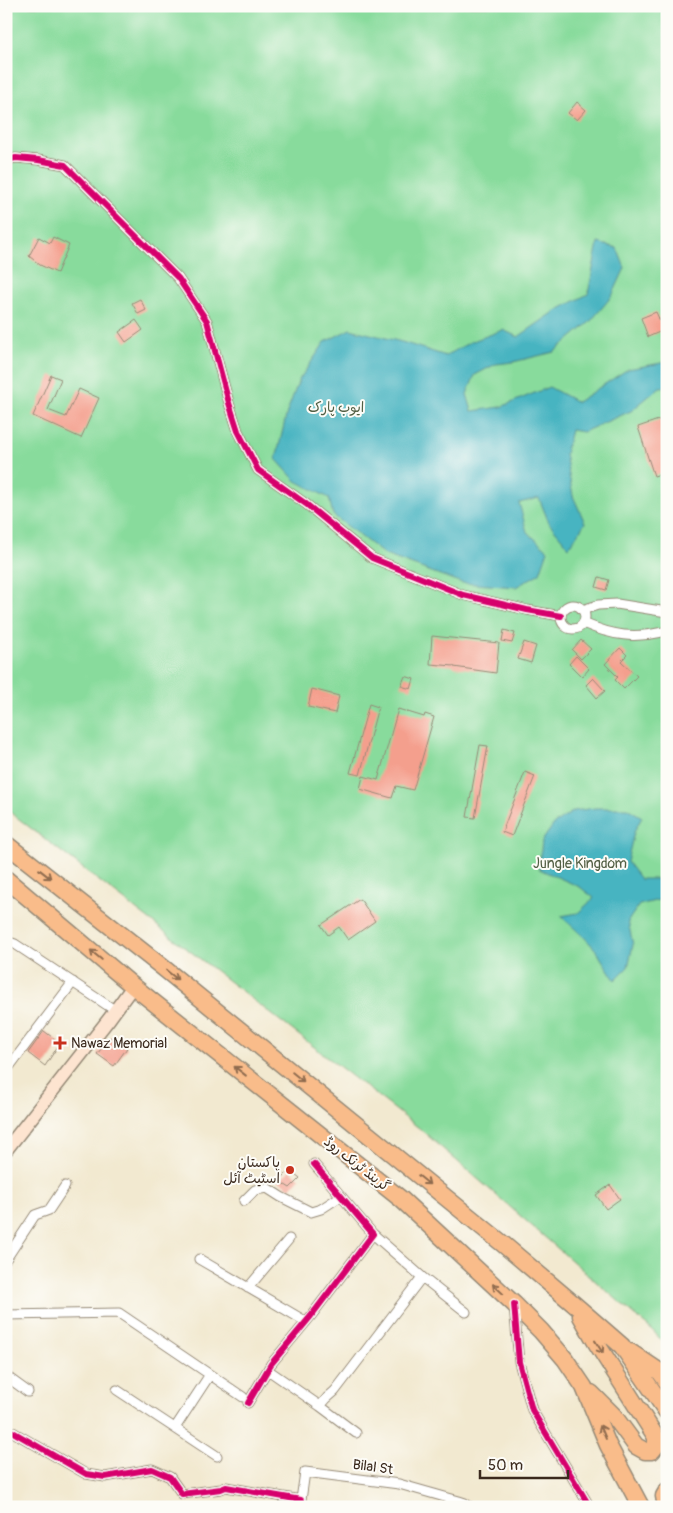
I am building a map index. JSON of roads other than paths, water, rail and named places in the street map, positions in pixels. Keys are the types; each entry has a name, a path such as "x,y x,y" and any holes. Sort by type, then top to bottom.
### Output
{"highway":[{"path":"6,844 168,972 504,1244 622,1346 660,1372 667,1382"},
{"name":"گرینڈ ٹرنک روڈ","path":"6,879 133,986 401,1199 514,1304 565,1359 584,1386 608,1445 641,1507"},
{"path":"575,1305 597,1344 656,1437 656,1446 652,1451 645,1451 636,1446 614,1416 584,1386"},
{"path":"622,1346 667,1412"},
{"path":"666,1507 664,1496 667,1491"}],"street":[{"path":"6,160 16,158 65,165 178,278 207,321 228,403 238,431 258,470 306,504 372,558 462,595 561,616"},
{"path":"582,610 584,619 580,626 571,629 563,625 561,616 565,608 569,606 582,610 598,605 617,604 667,612"},
{"path":"583,623 618,635 654,634 667,631"},
{"path":"6,941 15,944 116,1011"},
{"path":"6,1071 73,982"},
{"path":"6,1150 116,1011 133,986"},
{"path":"314,1164 373,1234 466,1312"},
{"path":"6,1259 35,1215 48,1210 65,1186"},
{"path":"244,1201 255,1190 267,1188 311,1212 320,1209 341,1196"},
{"path":"6,1315 119,1313 245,1400 373,1234"},
{"path":"248,1288 290,1239"},
{"path":"199,1259 305,1321"},
{"path":"320,1406 335,1391 422,1277"},
{"path":"514,1304 519,1362 532,1410 590,1507"},
{"path":"268,1370 356,1433"},
{"path":"6,1376 28,1392"},
{"path":"176,1428 209,1376"},
{"path":"117,1390 216,1456"},
{"path":"6,1428 86,1474 105,1477 152,1469 170,1477 182,1494 226,1487 300,1503"},
{"name":"Bilal St","path":"300,1503 305,1472 399,1484 459,1501 470,1507"}],"water":[{"path":"598,243 617,248 625,268 612,296 590,322 554,352 496,364 475,375 467,394 472,411 501,407 549,387 577,402 628,369 667,362 667,387 660,387 631,411 583,432 571,430 565,454 573,496 585,523 569,547 549,523 539,498 519,503 527,532 548,550 540,573 516,587 462,583 385,555 333,515 329,498 296,481 276,459 287,412 299,380 325,342 350,329 402,342 446,356 470,342 503,330 518,337 556,311 588,294"},
{"path":"595,808 627,808 642,817 634,832 627,862 640,879 667,879 667,898 639,905 628,921 633,945 628,967 615,980 595,949 561,916 578,913 594,898 580,887 539,869 542,841 554,824 574,811"}],"place":[{"name":"Nawaz Memorial","path":"60,1043"},
{"name":"پاکستان اسٹیٹ آئل","path":"290,1170"}],"park label":[{"name":"ایوب پارک","path":"336,407"},
{"name":"Jungle Kingdom","path":"580,863"}]}
